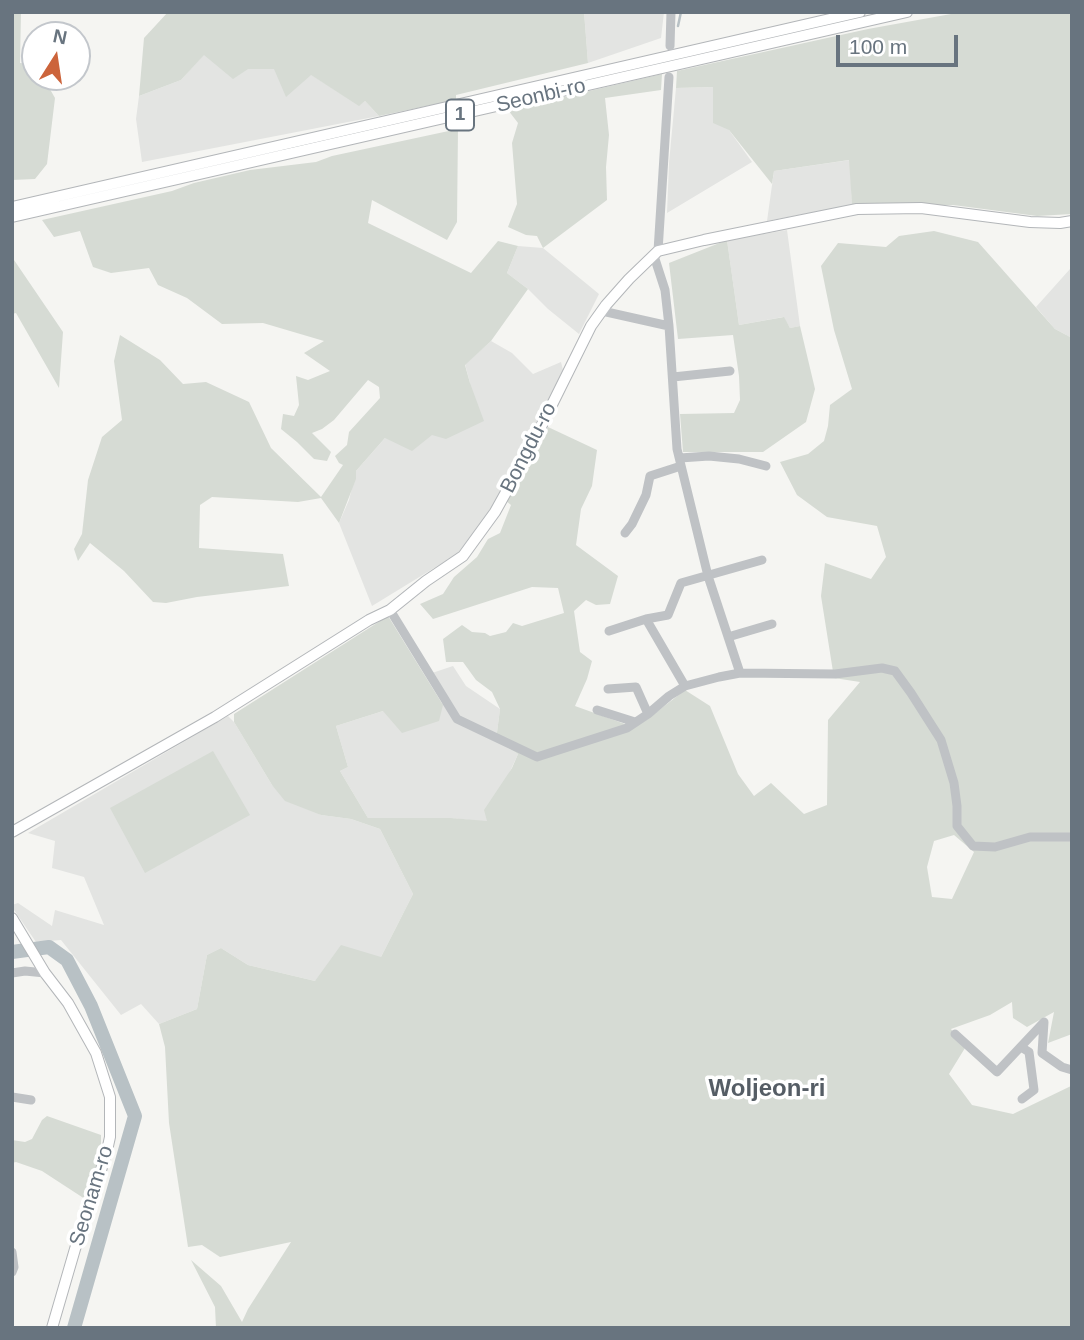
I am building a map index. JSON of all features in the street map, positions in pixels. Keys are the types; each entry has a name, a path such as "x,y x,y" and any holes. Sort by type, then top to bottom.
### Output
{"main road":[{"name":"Seonbi-ro","path":"12,207 860,12"},
{"name":"Seonbi-ro","path":"12,218 907,12"},
{"name":"Bongdu-ro","path":"12,832 215,717 369,620 390,610 463,556 491,519 530,449 591,326 629,279 656,254 704,240 858,209 921,208 1030,222 1072,221"},
{"name":"Seonam-ro","path":"12,918 43,970 68,1003 96,1053 110,1097 110,1137 106,1155 52,1328"}],"street":[{"path":"670,46 671,12"},
{"path":"669,77 656,254 665,290 669,326 677,449 708,576 740,673"},
{"path":"602,311 669,326"},
{"path":"673,377 730,371"},
{"path":"625,533 646,495 650,476 680,462 709,456 739,459 766,466"},
{"path":"609,631 668,615 681,583 762,560"},
{"path":"390,610 457,719 537,757 627,727 685,686 719,677 740,673 835,674 882,668 895,671 941,740 954,783 957,826 973,846 995,847 1030,837 1072,837"},
{"path":"646,619 685,686"},
{"path":"728,637 772,624"},
{"path":"608,689 636,687 649,714"},
{"path":"597,710 635,722"},
{"path":"12,973 43,970"},
{"path":"955,1034 997,1072 1044,1022 1042,1053 1062,1067 1072,1070"},
{"path":"1021,1046 1029,1052 1034,1090 1022,1099"},
{"path":"12,1097 31,1100"},
{"path":"12,1252 12,1272"}],"shaded area":[{"path":"12,12 21,12 21,91 51,91 55,98 47,164 35,179 12,180"},
{"path":"168,12 584,12 588,63 456,95 456,100 379,116 365,101 359,106 311,75 286,97 274,69 248,69 233,79 204,55 181,80 139,96 144,38"},
{"path":"584,12 664,12 661,38 588,63"},
{"path":"962,12 1072,12 1072,214 1037,216 953,205 852,205 849,160 774,171 772,184 729,130 713,123 713,87 676,88 677,71 868,29"},
{"path":"204,54 248,69 310,74 359,105 365,101 379,116 142,162 136,119 139,96 181,80"},
{"path":"662,74 661,90 605,98 609,135 607,200 543,248 537,236 526,235 508,227 517,204 512,143 518,123 508,110"},
{"path":"713,87 729,130 752,162 667,213 676,88"},
{"path":"458,129 457,222 447,240 372,200 368,223 471,273 498,241 518,246 507,273 528,289 491,341 465,365 484,421 446,439 432,435 412,451 385,438 356,471 356,479 339,523 321,498 298,502 212,497 200,505 199,548 283,554 289,586 166,603 153,602 124,571 90,543 78,561 74,549 82,534 88,480 102,437 122,420 114,361 120,335 160,360 183,384 206,382 249,402 271,448 321,497 343,465 335,456 347,445 349,432 380,398 379,387 368,380 334,420 312,433 331,452 327,461 314,459 281,429 283,414 294,416 299,405 296,376 308,380 330,371 304,353 324,341 263,323 222,324 187,298 158,285 149,268 111,273 93,267 80,231 54,237 42,220 172,191 250,170 316,162 332,156"},
{"path":"850,160 852,205 767,221 774,171"},
{"path":"787,230 800,326 790,328 783,317 739,325 727,240"},
{"path":"934,231 978,242 1055,329 1072,338 1072,1034 1048,1043 1054,1012 1027,1027 1013,1018 1012,1002 990,1015 951,1029 965,1048 949,1074 972,1105 1013,1114 1072,1087 1072,1328 216,1328 215,1307 191,1260 221,1286 242,1322 291,1242 220,1257 202,1245 188,1247 169,1123 165,1047 159,1024 197,1009 207,955 221,948 248,965 315,981 341,945 381,957 413,894 380,829 351,819 321,815 285,801 272,785 234,722 234,714 388,616 443,705 439,721 402,733 383,711 336,726 348,767 340,771 368,818 487,821 484,810 512,768 518,754 496,740 500,709 492,692 476,680 463,662 446,662 443,639 462,625 472,632 490,636 506,632 513,623 522,626 564,613 558,588 532,587 433,619 420,604 443,594 454,577 477,557 488,539 500,533 511,505 506,501 548,427 597,450 592,486 581,509 576,545 618,576 610,604 596,605 586,600 574,611 580,652 592,661 575,706 625,724 645,721 685,690 710,706 738,774 754,796 771,783 804,814 827,805 828,720 860,682 834,678 821,596 825,563 871,579 886,557 877,526 827,517 797,495 780,462 808,454 824,441 830,405 852,389 834,330 821,266 838,243 886,247 899,236","holes":["954,835 974,852 952,899 932,897 927,867 934,841"]},
{"path":"727,240 739,325 784,317 790,328 800,326 815,389 806,422 763,452 683,452 680,414 734,413 740,400 739,376 733,335 678,339 669,263"},
{"path":"518,246 543,248 599,294 579,334 507,273"},
{"path":"1072,255 1072,338 1055,329 1036,307 1070,269"},
{"path":"12,257 63,332 59,388 16,313 12,314"},
{"path":"491,341 512,353 533,374 561,362 563,370 492,509 457,554 372,606 339,523 349,500 356,471 386,437 470,383 465,364"},
{"path":"453,666 466,686 500,709 496,740 518,754 487,822 451,818 368,818 340,771 348,767 336,726 383,711 443,704 426,675"},
{"path":"228,716 272,785 321,815 351,819 380,829 413,894 381,957 315,981 248,965 221,948 207,955 197,1009 159,1024 141,1004 121,1015 61,940 36,942 12,907 18,903 52,926 55,910 104,925 84,877 52,868 55,841 28,833"},
{"path":"213,751 250,815 145,873 110,808"},
{"path":"47,1116 101,1135 101,1154 85,1199 42,1171 12,1163 12,1140 25,1142 32,1139"}],"waterway":[{"path":"678,26 681,12"},
{"path":"12,952 49,947 67,960 91,1006 135,1116 74,1328"}],"district":[{"name":"Woljeon-ri","path":"767,1089"}]}
